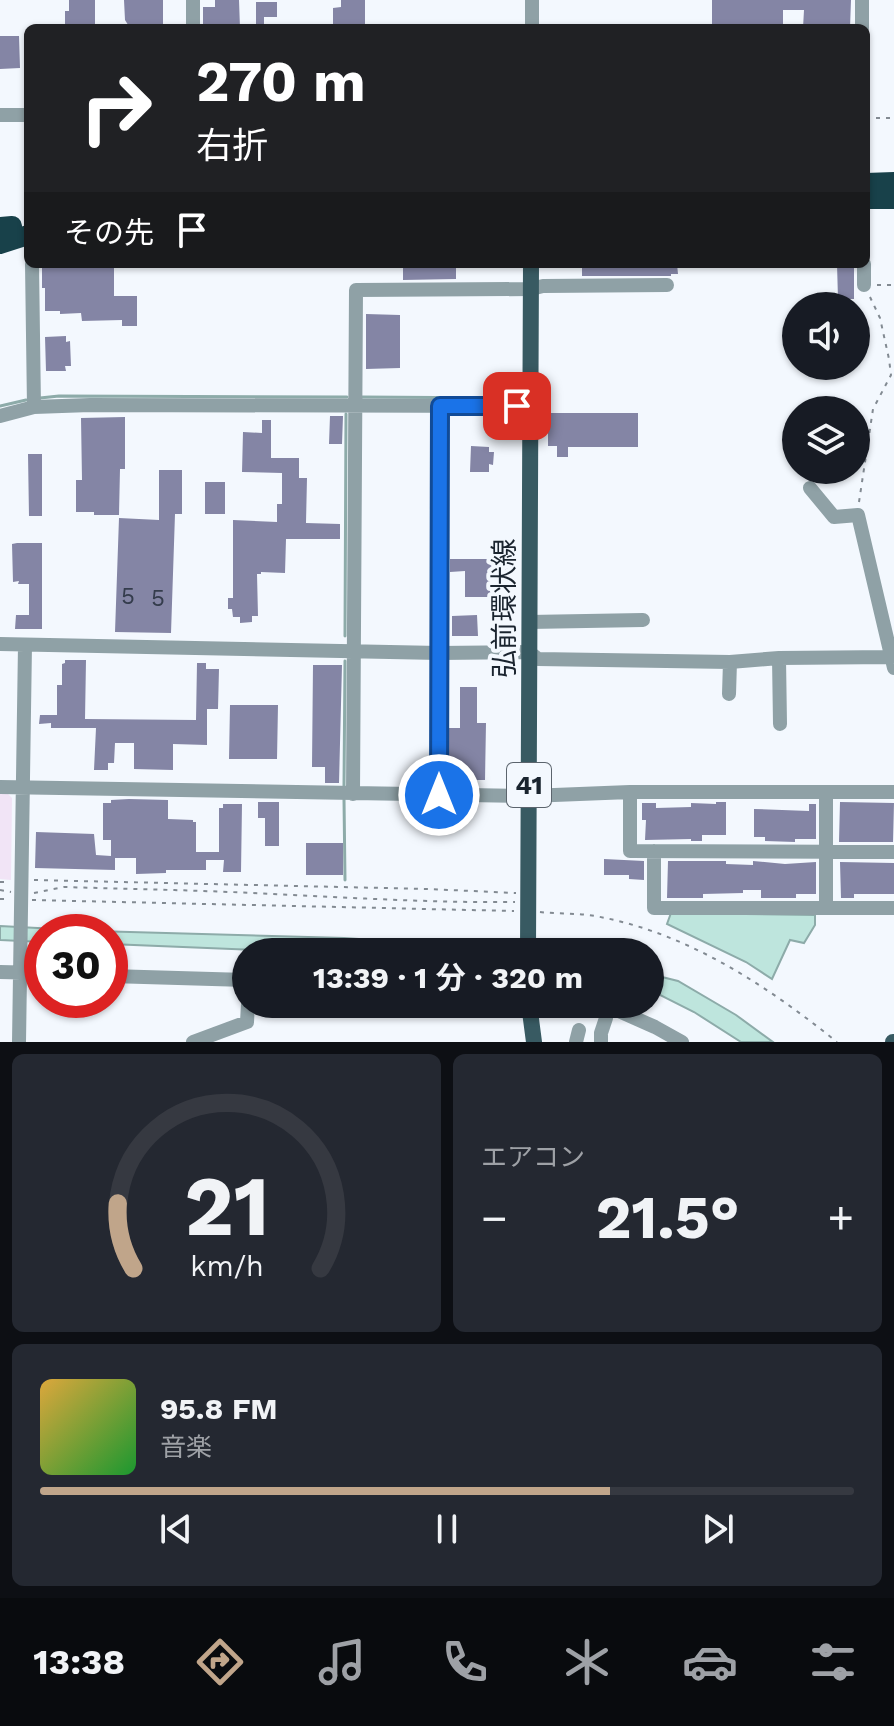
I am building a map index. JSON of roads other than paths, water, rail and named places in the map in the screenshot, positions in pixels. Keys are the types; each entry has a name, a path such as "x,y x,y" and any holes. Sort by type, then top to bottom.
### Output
{"highway":[{"path":"870,183 894,182"},
{"path":"870,199 894,199"}],"main road":[{"name":"弘前環状線","path":"527,938 531,268"},
{"path":"531,1018 534,1042"}],"street":[{"path":"193,0 193,24"},
{"path":"532,0 532,24"},
{"path":"862,0 862,24"},
{"path":"0,115 24,115"},
{"path":"32,268 34,407"},
{"path":"864,268 864,285"},
{"path":"353,794 356,290 667,285"},
{"path":"0,416 34,407 90,405 530,406"},
{"path":"439,795 440,406"},
{"path":"0,644 529,652 538,659 730,662 779,658 893,662 858,515 834,517 810,488"},
{"path":"529,622 643,620"},
{"path":"19,1042 25,645"},
{"path":"779,658 780,724"},
{"path":"729,694 730,662"},
{"path":"0,787 529,796 630,792 894,792"},
{"path":"630,792 630,851 894,852"},
{"path":"826,792 826,908"},
{"path":"654,851 654,908 894,908"},
{"path":"0,972 24,973"},
{"path":"128,977 232,980"},
{"path":"193,1042 247,1022 247,1018"},
{"path":"601,1042 603,1018"},
{"path":"626,1018 655,1027 682,1042"}],"waterway":[{"path":"40,398 347,397"},
{"path":"362,397 515,398"},
{"path":"0,406 26,400"},
{"path":"345,636 346,414"},
{"path":"344,787 345,661"},
{"path":"344,799 345,880"}]}
